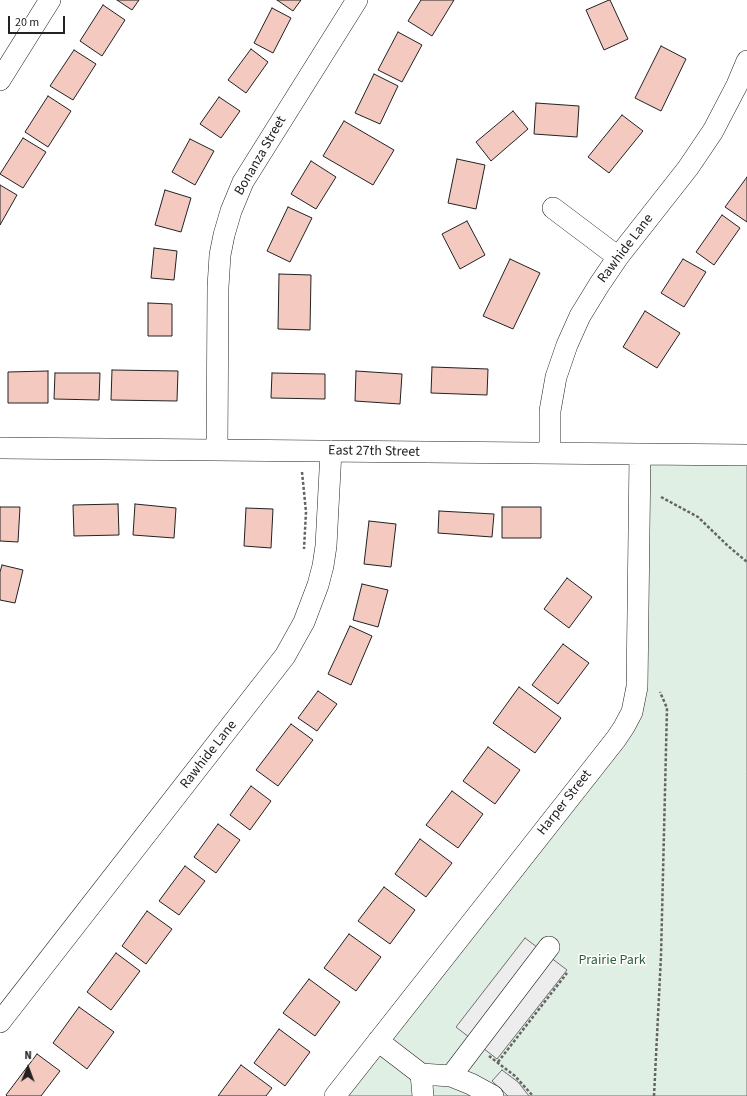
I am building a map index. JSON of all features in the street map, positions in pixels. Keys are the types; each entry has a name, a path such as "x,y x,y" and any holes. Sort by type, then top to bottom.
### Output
{"street":[{"path":"0,80 50,0"},
{"name":"Bonanza Street","path":"217,450 218,287 220,255 231,211 243,182 357,0"},
{"name":"Rawhide Lane","path":"550,453 550,411 556,376 567,345 580,316 618,257 688,168 713,131 737,85 747,61"},
{"path":"553,208 618,257"},
{"name":"East 27th Street","path":"0,448 747,455"},
{"name":"Rawhide Lane","path":"0,1022 285,656 304,622 318,585 323,566 326,546 331,451"},
{"name":"Harper Street","path":"335,1096 616,739 632,712 637,687 640,454"},
{"path":"451,1076 549,947"},
{"path":"378,1041 421,1074 451,1076 472,1084 493,1096"},
{"path":"421,1074 423,1096"}],"path":[{"path":"302,472 306,512 304,551"},
{"path":"661,496 698,517 747,562"},
{"path":"654,1096 661,956 667,708 660,692"},
{"path":"498,1062 567,973"},
{"path":"486,1054 515,1076 534,1096"}],"green space":[{"name":"Prairie Park","path":"640,454 747,455 747,1096 335,1096 624,727"}],"shaded area":[{"path":"525,938 567,970 497,1059 456,1027"},
{"path":"502,1070 518,1082 529,1096 508,1096 492,1081"}],"building":[{"path":"117,0 139,0 132,10"},
{"path":"277,0 301,0 293,11"},
{"path":"421,0 454,0 432,36 408,21"},
{"path":"609,0 628,39 604,50 586,10"},
{"path":"103,5 125,20 102,56 80,41"},
{"path":"272,8 291,18 273,53 254,43"},
{"path":"398,32 422,45 402,82 378,70"},
{"path":"661,46 686,59 661,111 635,98"},
{"path":"251,49 268,62 246,93 228,80"},
{"path":"74,50 96,64 73,100 50,86"},
{"path":"374,74 398,86 380,124 355,113"},
{"path":"48,96 71,111 48,147 25,132"},
{"path":"219,97 240,111 221,138 200,124"},
{"path":"536,103 579,106 577,137 534,134"},
{"path":"513,111 528,129 491,161 476,142"},
{"path":"622,115 643,131 609,173 588,157"},
{"path":"344,121 394,150 373,185 323,156"},
{"path":"23,138 46,152 23,188 0,174"},
{"path":"190,139 214,151 195,185 172,172"},
{"path":"457,159 485,165 476,209 448,203"},
{"path":"311,161 336,177 316,209 291,194"},
{"path":"747,177 747,222 725,207"},
{"path":"0,185 17,195 0,225"},
{"path":"165,190 191,198 181,232 155,225"},
{"path":"288,207 312,218 290,262 267,251"},
{"path":"722,215 740,228 714,265 696,252"},
{"path":"467,221 485,255 460,269 442,234"},
{"path":"154,248 177,251 174,280 151,278"},
{"path":"510,259 540,273 513,329 483,316"},
{"path":"683,259 706,272 684,307 661,293"},
{"path":"279,274 311,275 310,330 278,329"},
{"path":"148,303 172,304 172,336 148,336"},
{"path":"645,311 680,333 657,368 623,347"},
{"path":"432,367 488,369 487,395 431,393"},
{"path":"112,370 178,371 177,401 111,400"},
{"path":"48,371 48,403 8,403 8,372"},
{"path":"356,371 402,374 400,404 355,401"},
{"path":"55,373 100,373 99,400 54,399"},
{"path":"272,373 325,374 325,399 271,398"},
{"path":"118,504 119,535 74,536 73,505"},
{"path":"135,504 176,508 174,538 133,535"},
{"path":"0,507 20,507 18,542 0,541"},
{"path":"502,507 541,507 541,538 502,538"},
{"path":"246,508 273,509 271,548 244,546"},
{"path":"439,511 494,514 492,537 438,533"},
{"path":"369,521 396,524 391,567 364,564"},
{"path":"2,565 23,570 15,603 0,600 0,572"},
{"path":"567,578 592,597 569,628 544,609"},
{"path":"362,584 388,590 378,627 353,620"},
{"path":"350,626 372,636 351,685 328,674"},
{"path":"563,644 589,663 558,704 532,685"},
{"path":"519,687 561,718 535,753 493,723"},
{"path":"318,691 337,704 317,731 298,718"},
{"path":"291,724 313,740 278,786 256,770"},
{"path":"488,747 520,770 495,804 463,781"},
{"path":"251,786 271,801 250,830 230,815"},
{"path":"452,791 483,814 458,848 426,825"},
{"path":"218,824 240,840 216,873 194,857"},
{"path":"420,839 452,863 426,897 395,874"},
{"path":"185,866 205,881 179,915 159,901"},
{"path":"384,887 415,910 390,944 358,921"},
{"path":"147,911 172,929 146,964 122,946"},
{"path":"349,934 381,957 356,991 324,968"},
{"path":"116,953 140,971 111,1010 87,992"},
{"path":"309,979 340,1002 315,1036 283,1013"},
{"path":"79,1007 114,1032 87,1069 53,1043"},
{"path":"279,1029 310,1052 285,1086 254,1063"},
{"path":"37,1054 60,1071 41,1096 7,1096 6,1095"},
{"path":"241,1065 272,1088 266,1096 218,1096"}]}
